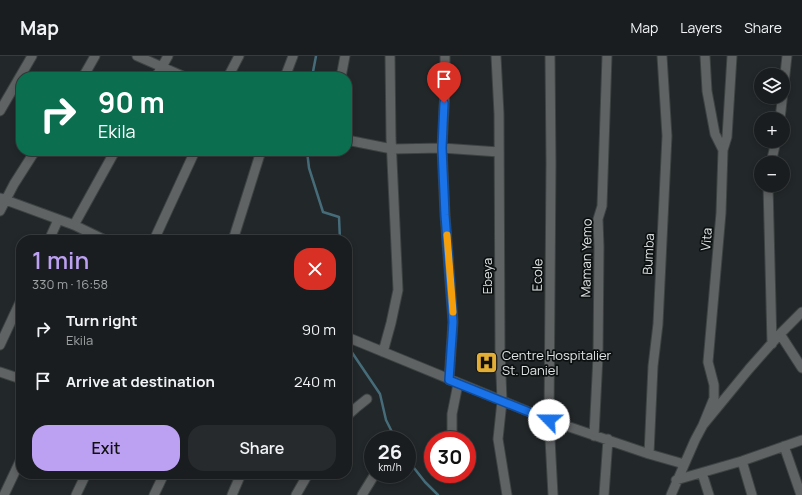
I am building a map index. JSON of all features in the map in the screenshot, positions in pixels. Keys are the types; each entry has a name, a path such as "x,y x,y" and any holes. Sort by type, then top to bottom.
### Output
{"street":[{"path":"23,72 32,56"},
{"path":"86,72 95,56"},
{"path":"137,56 174,72"},
{"path":"159,72 168,56"},
{"path":"231,72 239,56"},
{"path":"287,72 293,56"},
{"path":"343,72 345,56"},
{"path":"383,352 398,290 390,56"},
{"path":"445,56 442,148 445,215 453,322 452,431"},
{"name":"Ebeya","path":"496,56 499,152 500,350 502,401 498,439 507,495"},
{"name":"Ecole","path":"550,56 551,170 549,420 552,495"},
{"name":"Maman Yemo","path":"594,436 598,356 598,219 602,206 608,56"},
{"name":"Bumba","path":"649,454 653,366 658,324 667,136 662,56"},
{"path":"705,56 707,91 714,134 724,150"},
{"name":"Vita","path":"703,425 714,398 714,385 708,362 722,213 724,150 727,137 732,56"},
{"path":"781,112 787,56"},
{"path":"0,111 16,84"},
{"path":"352,141 392,149 442,148 499,152"},
{"path":"0,211 3,199 32,156"},
{"path":"74,226 112,156"},
{"path":"156,235 193,156"},
{"path":"235,235 259,156"},
{"path":"768,192 772,344"},
{"path":"3,199 94,235"},
{"path":"51,235 58,220"},
{"path":"0,345 16,311"},
{"path":"671,495 676,480 703,425 723,399 780,334 802,312"},
{"path":"780,334 802,368"},
{"path":"352,340 549,420 649,454 684,464"},
{"path":"0,372 16,377"},
{"path":"352,412 367,399"},
{"path":"604,495 608,439"},
{"path":"676,480 742,461 802,440"},
{"path":"784,446 800,495"},
{"path":"742,461 752,495"},
{"path":"4,495 16,470"},
{"path":"702,473 709,495"},
{"path":"76,495 84,479"},
{"path":"154,495 162,479"},
{"path":"232,495 239,479"},
{"path":"296,495 305,479"},
{"path":"362,495 369,483"}],"waterway":[{"path":"313,72 316,56"},
{"path":"308,156 309,168 323,212 339,217 340,235"},
{"path":"352,352 380,394 386,420 392,431"},
{"path":"416,470 438,495"}],"slow traffic":[{"path":"447,235 453,312"}],"place":[{"name":"Centre Hospitalier St. Daniel","path":"487,362"}],"route":[{"path":"444,103 442,148 445,215 453,311 449,380 549,420"}]}
